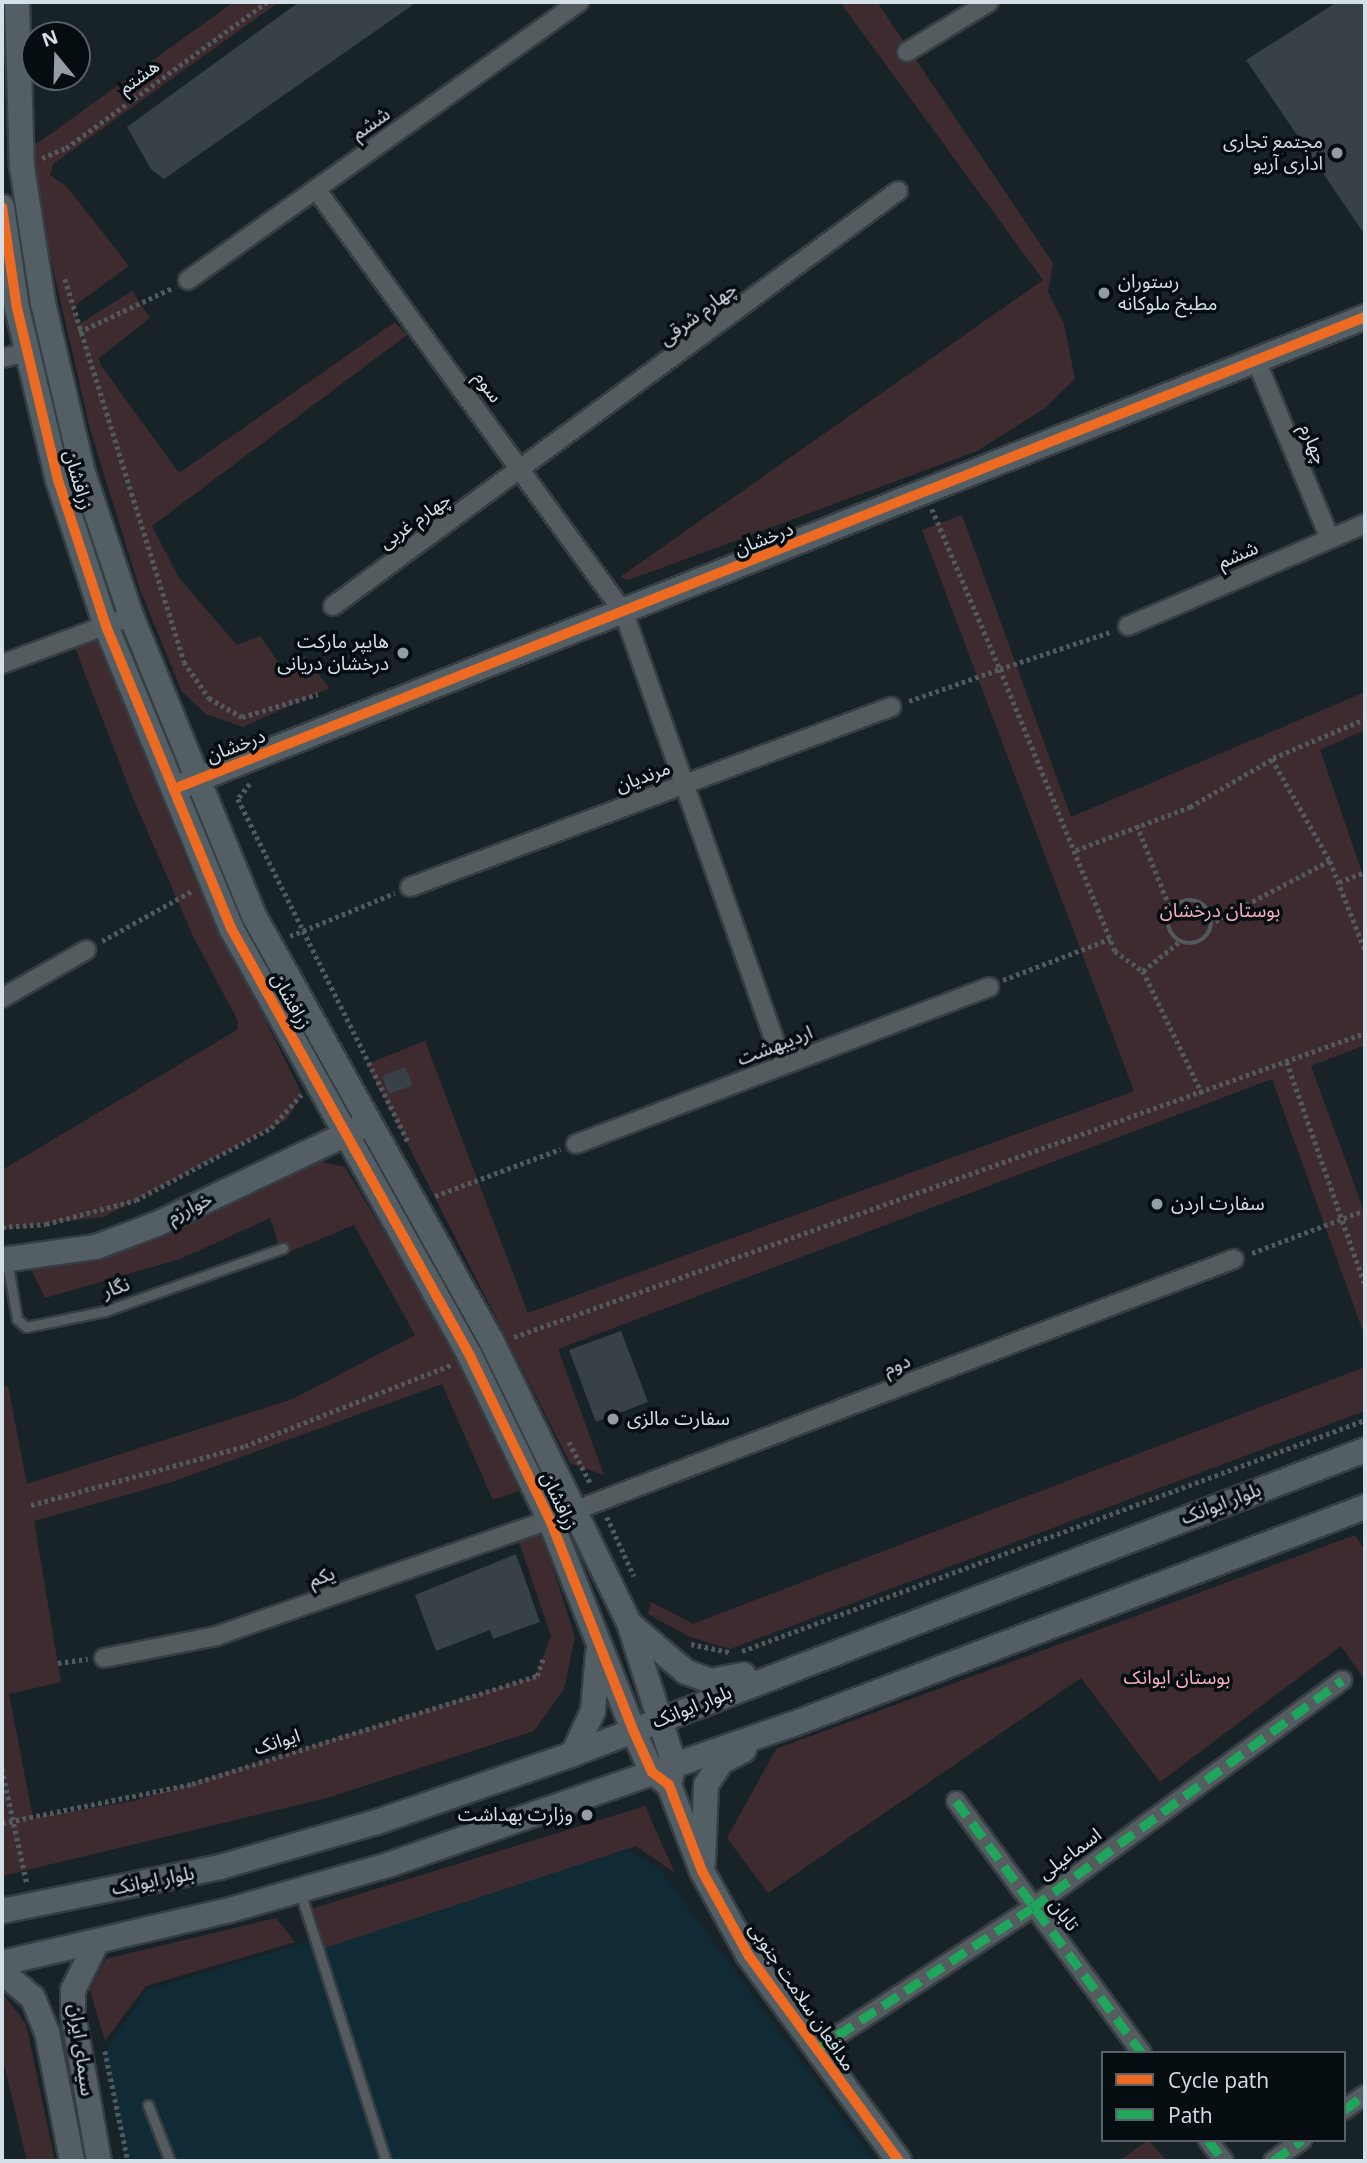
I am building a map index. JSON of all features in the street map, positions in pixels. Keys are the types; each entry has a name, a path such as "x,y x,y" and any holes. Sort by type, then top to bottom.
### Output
{"street":[{"name":"زرافشان","path":"17,2 22,167 53,345 83,473 131,616 211,881 345,1135 470,1356 550,1520 632,1730 665,1774"},
{"name":"ششم","path":"188,280 579,2"},
{"path":"907,52 989,2"},
{"name":"سوم","path":"316,189 624,612 680,786 783,1065"},
{"name":"چهارم شرقی","path":"523,470 898,191"},
{"name":"زرافشان","path":"2,207 28,352 58,480 106,626 184,785 369,1123 494,1344 629,1623 662,1721 665,1774"},
{"name":"درخشان","path":"184,785 1258,365 1365,317"},
{"path":"2,358 28,352"},
{"name":"چهارم","path":"1258,365 1330,539"},
{"name":"چهارم غربی","path":"333,606 523,470"},
{"name":"ششم","path":"1128,626 1365,524"},
{"path":"2,664 131,616"},
{"name":"مرنديان","path":"410,887 891,707"},
{"path":"2,998 86,950"},
{"name":"اردیبهشت","path":"576,1144 989,986"},
{"name":"خوارزم","path":"5,1261 96,1247 145,1229 369,1123"},
{"name":"دوم","path":"550,1520 1234,1259"},
{"name":"بلوار ایوانک","path":"2,1911 220,1867 377,1822 662,1721 789,1667 1365,1450"},
{"path":"2,1963 96,1944 300,1890 665,1774 1365,1507"},
{"name":"یکم","path":"104,1658 216,1636 550,1520"},
{"path":"629,1623 686,1672 711,1681 789,1667"},
{"path":"573,1754 593,1711 600,1670 596,1634"},
{"name":"اسماعیلی","path":"815,2050 1032,1908 1342,1680"},
{"path":"702,1871 706,1784 721,1762 792,1726"},
{"name":"مدافعان سلامت جنوبی","path":"665,1774 702,1871 749,1956 815,2050 899,2161"},
{"name":"تابان","path":"956,1801 1032,1908 1140,2051"},
{"name":"سیمای ایران","path":"96,1944 73,1990 73,2014 99,2161"},
{"name":"سیمای ایران","path":"2,1972 33,1998 47,2032 72,2161"},
{"path":"1346,2109 1365,2095"},
{"path":"1210,2142 1224,2161"},
{"path":"1273,2161 1299,2142"}],"lane":[{"name":"نگار","path":"5,1261 17,1319 26,1327 105,1311 283,1248"},
{"path":"300,1890 386,2161"},
{"path":"148,2105 170,2161"}],"path":[{"path":"45,146 48,173"},
{"path":"61,267 184,662 209,698 242,717 317,694"},
{"path":"53,345 188,280"},
{"path":"926,496 1000,669 1063,832 1076,850 1115,951 1143,971 1202,1093"},
{"path":"891,707 1128,626"},
{"path":"1076,850 1190,807 1272,759 1365,719"},
{"path":"1272,759 1330,861 1365,950"},
{"path":"1137,825 1171,910 1168,924 1179,942"},
{"path":"1143,971 1179,942 1201,942 1213,923 1330,861"},
{"path":"1339,882 1365,872"},
{"path":"86,950 211,881"},
{"path":"270,944 410,887"},
{"path":"1171,910 1197,901 1213,923"},
{"path":"989,986 1110,939"},
{"path":"494,1344 1365,1033"},
{"path":"1287,1062 1365,1285"},
{"path":"414,1203 576,1144"},
{"path":"1234,1259 1365,1210"},
{"path":"31,1505 245,1446 470,1356"},
{"path":"680,1642 741,1651 1365,1420"},
{"path":"58,1663 104,1658"},
{"path":"2,1769 28,1886"}],"shaded area":[{"path":"622,1847 660,1869 874,2161 125,2161 105,2051 147,1990"}],"green space":[{"path":"234,2 279,2 53,164 50,175 67,187 129,266 71,308 81,323 132,291 150,318 99,358 100,364 179,473 395,322 407,335 152,526 179,578 237,645 260,636 281,666 305,656 329,688 243,727 206,714 182,692 139,587 90,429 35,190 35,145"},
{"path":"840,2 877,2 1053,263 1048,292 1064,324 1075,379 1045,408 977,451 629,580 620,577 1043,280"},
{"name":"بوستان درخشان","path":"962,515 1071,817 1365,692 1365,730 1320,750 1365,881 1365,1045 1311,1066 1365,1214 1365,1337 1272,1079 558,1349 604,1475 570,1463 367,1064 425,1041 528,1313 1134,1091 922,530"},
{"path":"97,639 191,871 302,1094 287,1119 104,1217 2,1229 2,1170 237,1030 238,1021 193,936 133,798 74,645"},
{"path":"308,1159 345,1167 458,1357 519,1491 493,1500 442,1384 172,1482 34,1521 61,1682 9,1694 33,1818 134,1801 536,1676 551,1636 519,1542 542,1534 575,1637 564,1689 534,1731 327,1798 2,1876 2,1387 8,1386 27,1484 293,1399 415,1335 354,1225 282,1255 270,1218 180,1259 45,1298 28,1263"},
{"path":"1365,1367 1365,1411 730,1649 690,1637 648,1614 651,1602 693,1624"},
{"name":"بوستان ایوانک","path":"1355,1535 1365,1551 1365,1680 1341,1646 1160,1782 1081,1678 768,1893 727,1838 776,1749"},
{"path":"645,1806 675,1873 636,1846 325,1948 311,1909"},
{"path":"276,1918 295,1942 146,1986 105,2041 90,1990 106,1959"},
{"path":"2,1993 26,2024 55,2161 27,2161 2,2056"},
{"path":"1145,2142 1150,2142 1167,2161 1119,2161"}],"building":[{"path":"299,2 417,2 164,179 151,169 127,127"},
{"name":"مجتمع تجاری اداری آريو","path":"1337,2 1365,2 1365,235 1246,60"},
{"path":"405,1067 413,1085 389,1094 382,1076"},
{"path":"621,1331 648,1402 596,1422 569,1350"},
{"path":"516,1554 540,1622 493,1639 490,1630 436,1651 415,1595"}],"marked path":[{"path":"815,2050 1032,1908 1342,1680"},
{"path":"956,1801 1141,2051"},
{"path":"1346,2109 1365,2095"},
{"path":"1210,2142 1224,2161"},
{"path":"1273,2161 1299,2142"}],"cycle path":[{"path":"2,207 17,308 58,480 106,626 231,928 470,1356 550,1520 633,1730 652,1772 669,1785 702,1871 749,1956 899,2161"},
{"path":"174,789 1365,317"}],"place":[{"name":"مجتمع تجاری اداری آريو","path":"1337,153"},
{"name":"رستوران مطبخ ملوکانه","path":"1104,293"},
{"name":"هایپر مارکت درخشان دریانی","path":"403,653"},
{"name":"سفارت اردن","path":"1157,1204"},
{"name":"سفارت مالزی","path":"613,1419"},
{"name":"وزارت بهداشت","path":"587,1815"}]}
